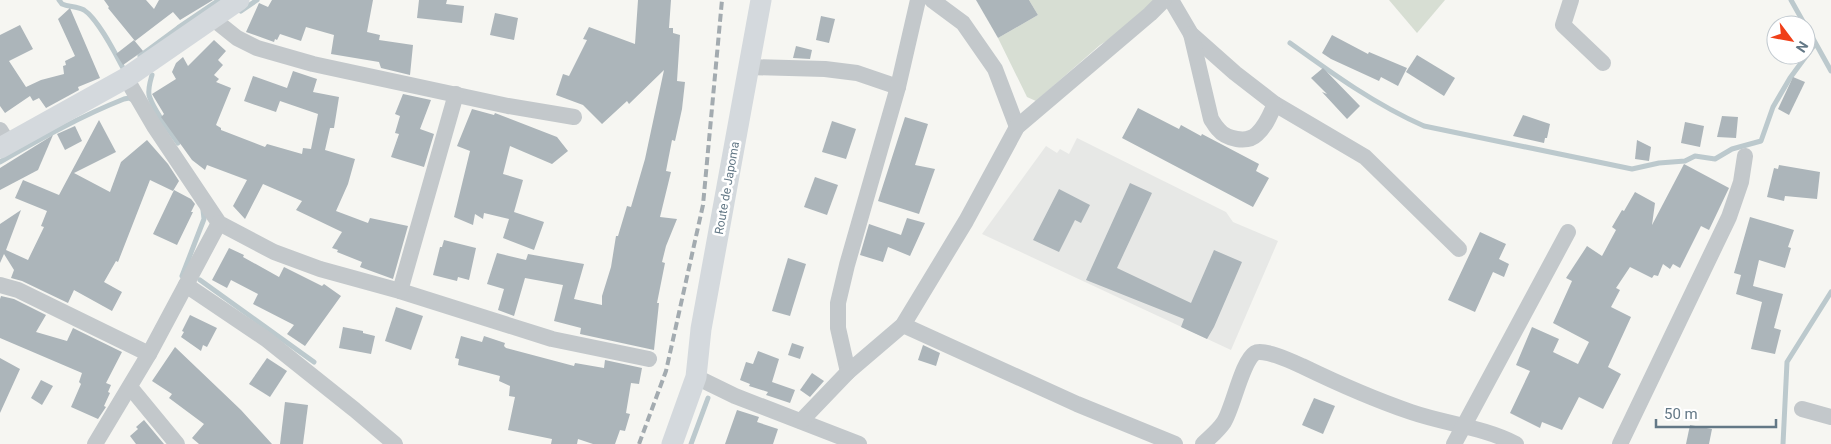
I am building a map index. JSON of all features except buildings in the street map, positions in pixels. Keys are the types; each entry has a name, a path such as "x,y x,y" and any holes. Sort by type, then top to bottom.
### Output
{"main road":[{"path":"3,140 126,78 238,0"},
{"name":"Route de Japoma","path":"672,444 696,376 700,329 761,0"}],"street":[{"path":"848,372 838,328 838,303 846,265 898,88 918,0"},
{"path":"932,0 963,23 995,69 1018,127"},
{"path":"801,422 848,372 903,325 966,221 1018,127 1164,0"},
{"path":"1171,0 1190,34 1211,119 1218,130 1230,137 1243,140 1255,136 1266,124 1276,104"},
{"path":"1571,0 1563,25 1603,63"},
{"path":"212,18 237,38 257,48 313,64 508,106 574,117"},
{"path":"1190,34 1234,73 1276,104 1365,157 1458,249"},
{"path":"749,67 825,69 857,73 898,88"},
{"path":"126,78 154,126 220,223 274,252 320,269 400,291 552,339 649,358"},
{"path":"400,291 456,94"},
{"path":"1620,444 1729,217 1741,182 1745,156"},
{"path":"95,444 149,354 220,223"},
{"path":"1454,444 1568,232"},
{"path":"0,285 18,290 149,354"},
{"path":"186,285 266,339 395,444"},
{"path":"903,325 1076,404 1175,444"},
{"path":"1203,444 1224,422 1248,362 1255,353 1261,352 1290,361 1353,390 1411,412 1492,433 1516,444"},
{"path":"696,376 735,396 859,444"},
{"path":"130,387 177,444"},
{"path":"1802,410 1831,416"}],"shaded area":[{"path":"1029,0 1154,0 1142,19 1100,45 1036,101 1027,97 998,38 1038,15"},
{"path":"1389,0 1445,0 1417,33"},
{"path":"1077,138 1226,212 1233,222 1278,241 1231,350 982,234 1046,146 1057,153 1060,149 1069,154"}],"waterway":[{"path":"59,0 62,4 84,10 89,14 106,37 123,68"},
{"path":"179,27 219,0"},
{"path":"241,11 257,0"},
{"path":"1791,0 1799,15"},
{"path":"140,56 178,28"},
{"path":"1290,43 1372,99 1424,126 1632,169 1659,163 1685,161 1695,156 1715,159 1732,149 1761,141 1773,107 1800,65"},
{"path":"1816,44 1831,71"},
{"path":"152,75 149,85 151,101 178,143"},
{"path":"0,162 45,136 92,113 124,99 129,98 133,100"},
{"path":"182,276 204,219 203,210"},
{"path":"200,280 314,362"},
{"path":"1783,444 1787,362 1831,292"},
{"path":"691,444 708,398"}],"railway":[{"path":"639,444 666,371 703,205 722,0"}]}
